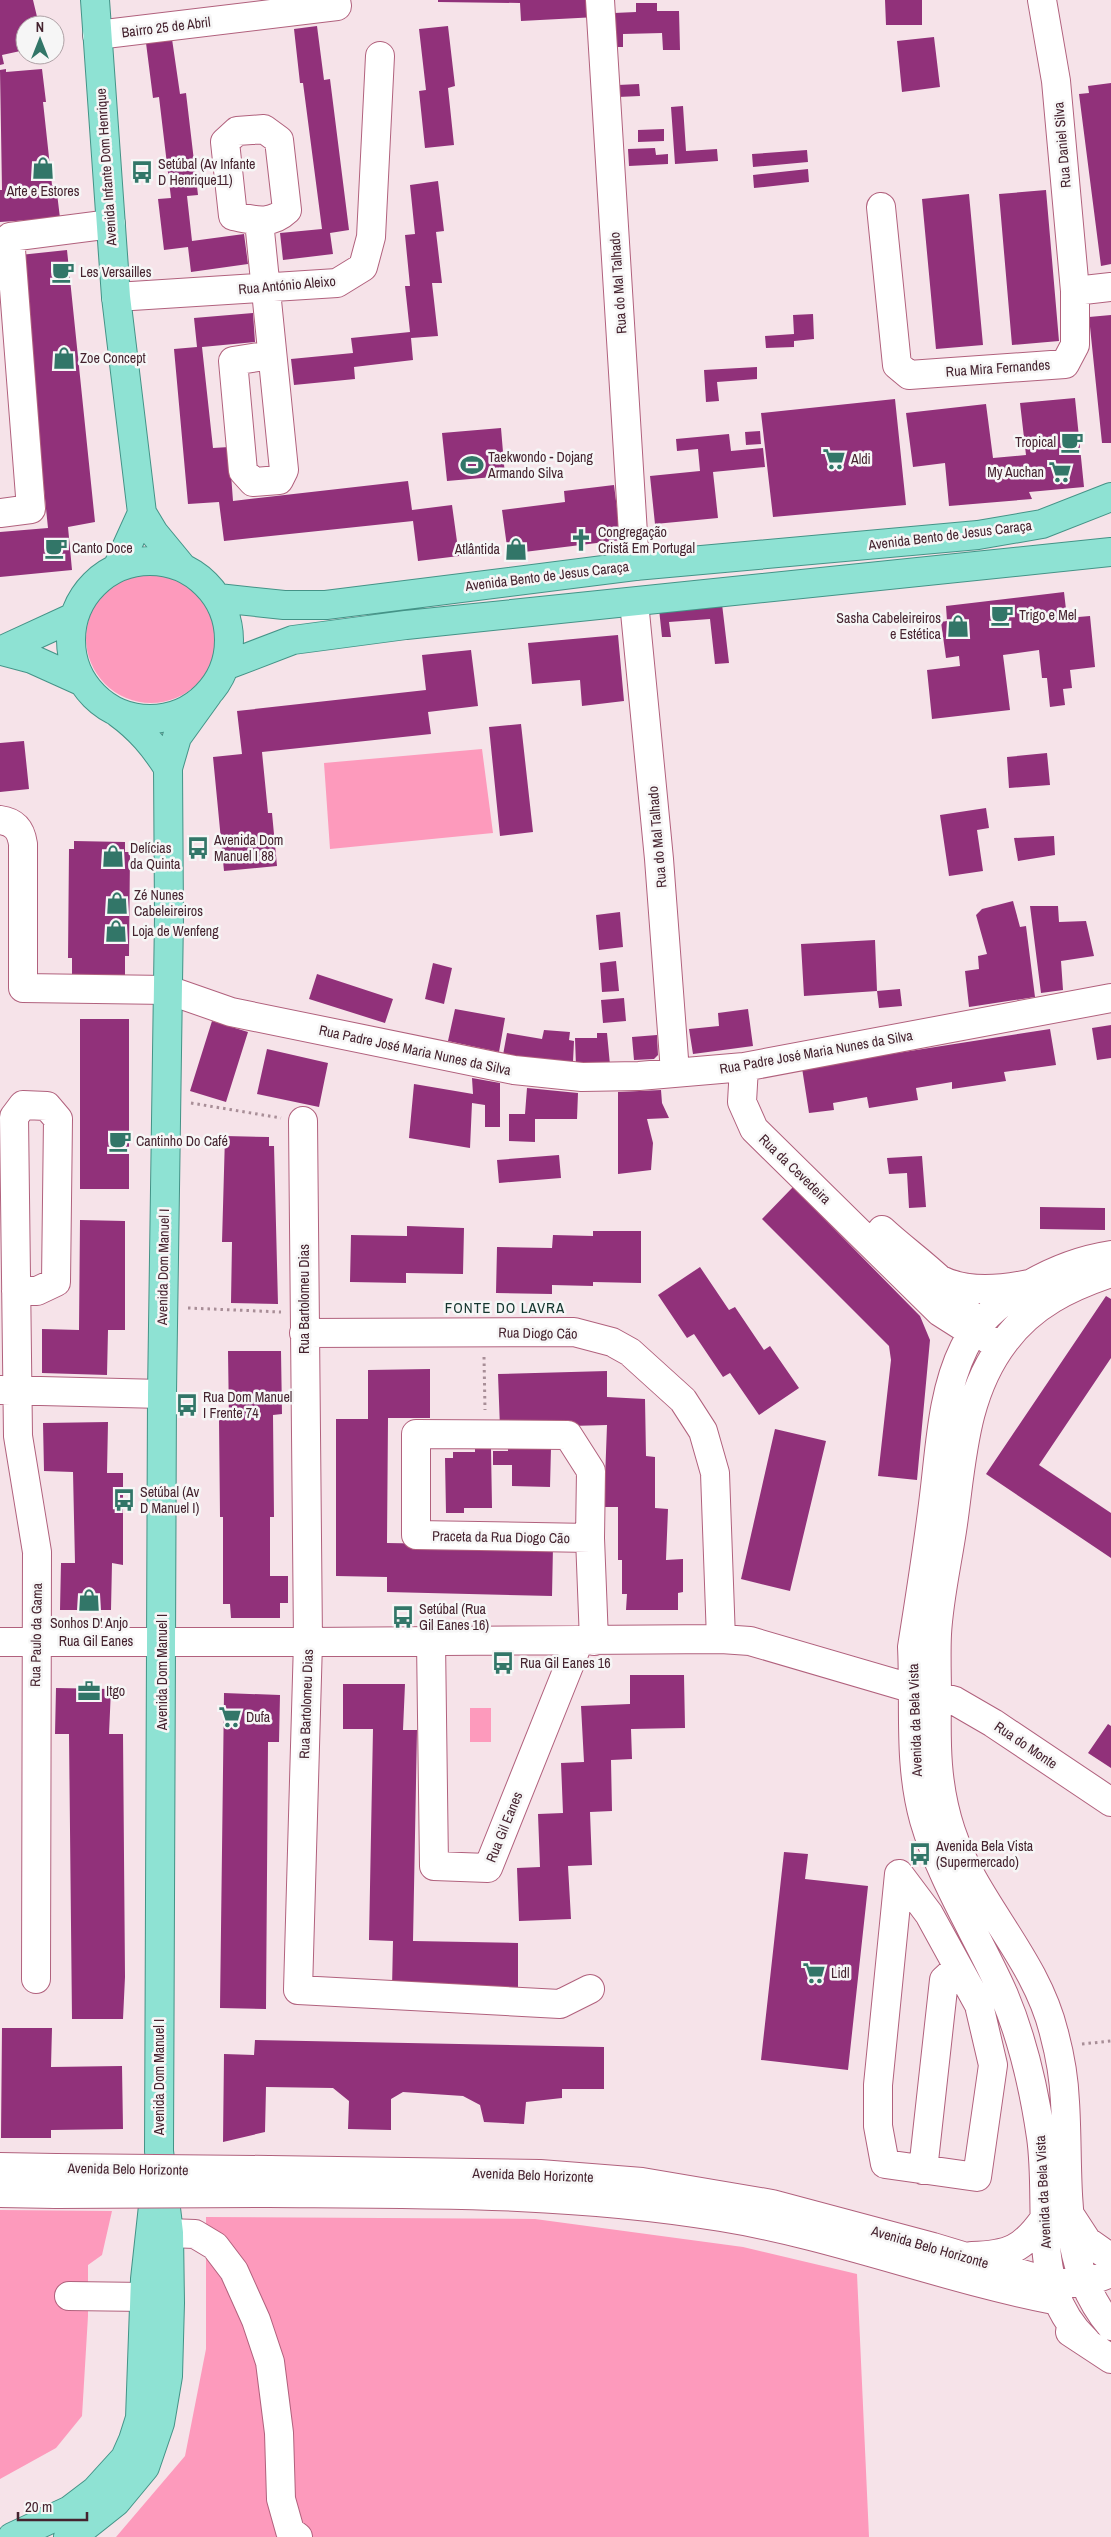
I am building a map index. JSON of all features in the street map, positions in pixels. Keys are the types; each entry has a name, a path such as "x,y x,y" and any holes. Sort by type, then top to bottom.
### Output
{"main road":[{"name":"Avenida Infante Dom Henrique","path":"95,0 116,297 142,513 154,533 182,567"},
{"name":"Avenida Bento de Jesus Caraça","path":"218,598 284,605 326,604 635,566 1011,530 1063,517 1111,497"},
{"path":"116,568 142,513"},
{"path":"225,666 293,640 406,625 1111,552"},
{"path":"102,702 122,714 137,717 168,717 189,708 208,694 225,666 230,643 227,620 218,598 202,580 182,567 160,561 138,561 116,568 98,580 84,597 74,617 71,639 74,662 83,682 102,702 132,723 152,743 168,768"},
{"path":"1,651 74,617"},
{"path":"1,651 32,659 83,682"},
{"name":"Avenida Dom Manuel I","path":"68,2537 116,2502 145,2467 160,2423 168,2376 169,2233 159,2151 163,1641 162,1394 168,990 168,768 177,736 208,694"},
{"path":"12,2537 70,2510 95,2491 125,2458 140,2418 145,2297 159,2151"}],"street":[{"name":"Bairro 25 de Abril","path":"97,35 234,9 337,6 336,0"},
{"name":"Rua do Mal Talhado","path":"600,0 635,566"},
{"name":"Rua Daniel Silva","path":"1042,0 1056,81 1075,291"},
{"name":"Rua António Aleixo","path":"116,297 337,283 362,268 371,237 380,56"},
{"name":"Rua Mira Fernandes","path":"881,207 897,366 909,375 1065,364 1075,345 1075,291"},
{"path":"258,221 271,355"},
{"path":"0,513 31,509 10,237 110,224"},
{"path":"1075,291 1111,287"},
{"name":"Rua do Mal Talhado","path":"634,602 659,859 675,1072"},
{"name":"Rua Padre José Maria Nunes da Silva","path":"0,820 14,824 21,833 24,844 23,988 168,990 231,1012 514,1070 582,1077 639,1076 744,1067 1111,998"},
{"name":"Rua da Cevedeira","path":"744,1067 772,1123 884,1232 957,1297 972,1318 977,1330"},
{"name":"Rua da Cevedeira","path":"744,1067 742,1102 754,1129 940,1312 962,1326 977,1330"},
{"name":"Rua Paulo da Gama","path":"16,1292 37,1291 56,1282 58,1119 47,1106 24,1105 14,1117 16,1292 9,1390 37,1552 35,1641 36,1979"},
{"name":"Rua Bartolomeu Dias","path":"303,1121 308,1642 298,1990 560,2004 590,1989"},
{"name":"Avenida da Bela Vista","path":"1096,2290 1075,2251 1068,2207 1065,2099 1058,2047 1048,2015 1021,1957 971,1878 951,1832 938,1777 936,1750 926,1692 912,1647 952,1382 965,1346 977,1330 1004,1302 1034,1283 1071,1265 1111,1255"},
{"name":"Avenida da Bela Vista","path":"1055,2292 1044,2219 1042,2138 1029,2073 1016,2025 940,1864 924,1819 914,1759 937,1634 962,1449 975,1395 1000,1349 1025,1318 1063,1291 1111,1273"},
{"name":"Rua da Cevedeira","path":"937,1279 948,1284 982,1288 1003,1288 1034,1283"},
{"name":"Rua da Cevedeira","path":"940,1312 948,1340 952,1382"},
{"name":"Rua Diogo Cão","path":"304,1323 484,1332 574,1332 612,1342 630,1352 684,1400 703,1431 715,1473 721,1639"},
{"path":"977,1330 1000,1349"},
{"path":"9,1390 162,1394"},
{"name":"Praceta da Rua Diogo Cão","path":"586,1641 590,1538 591,1471 568,1435 416,1434 416,1535 590,1538"},
{"name":"Rua Gil Eanes","path":"0,1642 721,1639 750,1641 780,1648 926,1692"},
{"name":"Rua Gil Eanes","path":"432,1641 434,1866 488,1868 586,1641"},
{"name":"Rua do Monte","path":"926,1692 955,1702 993,1723 1111,1802"},
{"path":"899,1874 929,1914 979,2005 986,2036 993,2065 977,2177 885,2164 878,2126 878,2085 899,1874"},
{"path":"923,2170 944,1980 958,1967"},
{"path":"986,2036 1048,2015"},
{"name":"Avenida Belo Horizonte","path":"0,2167 56,2181"},
{"name":"Avenida Belo Horizonte","path":"0,2193 56,2181 269,2182 540,2174 642,2182 772,2204 962,2256 1075,2301 1096,2290 1111,2273"},
{"name":"Avenida Belo Horizonte","path":"269,2182 533,2196 661,2207 724,2217 790,2231 1003,2290 1055,2292"},
{"path":"1068,2207 1082,2236 1094,2247 1111,2258"},
{"path":"962,2256 992,2255 1010,2251 1028,2240 1044,2219"},
{"path":"169,2233 195,2234 215,2246 234,2271 256,2320 270,2362 279,2433 281,2499 290,2531 298,2537"},
{"name":"Avenida Belo Horizonte","path":"1003,2290 1111,2358"},
{"path":"1096,2290 1111,2326"},
{"name":"Avenida Belo Horizonte","path":"1055,2292 1073,2329 1086,2341"},
{"path":"69,2296 145,2297"}],"path":[{"path":"165,1099 303,1121"},
{"path":"182,1308 304,1323"},
{"path":"484,1332 485,1402"}],"shaded area":[{"path":"151,573 164,574 176,578 197,592 211,613 215,625 215,651 211,663 197,684 176,698 164,702 151,703 138,702 126,698 105,684 91,663 87,651 86,638 87,625 91,613 105,592 126,578 138,574"},
{"path":"482,749 493,833 330,849 324,763"},
{"path":"470,1708 491,1708 491,1742 470,1742"},
{"path":"0,2210 112,2211 102,2255 88,2265 88,2316 82,2416 56,2448 0,2479"},
{"path":"206,2217 535,2219 743,2247 857,2274 869,2537 116,2537 185,2456 206,2349"}],"building":[{"path":"0,0 33,0 37,15 15,15 15,52 2,55 4,64 0,65"},
{"path":"438,0 595,0 597,17 521,21 520,3 438,2"},
{"path":"885,0 922,0 922,25 886,25"},
{"path":"636,3 657,3 657,11 679,11 680,50 663,50 662,33 623,34 623,47 615,47 614,13 636,12"},
{"path":"317,26 324,80 330,79 349,230 330,233 333,254 283,260 280,233 322,229 303,83 300,83 294,29"},
{"path":"448,26 455,86 448,88 454,145 425,148 419,91 426,90 419,29"},
{"path":"934,37 940,87 902,92 897,41"},
{"path":"172,39 180,94 186,93 198,195 187,196 192,241 244,234 248,264 191,272 188,247 164,250 158,199 171,198 159,97 153,98 146,43"},
{"path":"6,69 6,72 42,69 46,102 43,102 52,185 56,185 60,218 0,222 0,190 2,190 0,70"},
{"path":"1111,83 1111,264 1101,266 1079,94 1089,93 1088,86"},
{"path":"639,84 640,96 618,97 618,85"},
{"path":"683,106 686,151 717,149 718,161 675,164 671,107"},
{"path":"664,129 664,141 638,142 638,130"},
{"path":"655,148 656,155 668,154 668,164 629,166 628,149"},
{"path":"807,150 808,162 753,167 752,154"},
{"path":"808,169 809,182 754,188 753,175"},
{"path":"438,181 444,231 436,232 442,283 432,283 438,336 411,338 413,360 354,367 355,379 294,385 291,359 353,353 351,338 410,332 405,286 410,286 405,235 415,234 410,185"},
{"path":"1046,190 1059,341 1012,345 999,194"},
{"path":"969,194 983,345 936,349 922,199"},
{"path":"67,250 95,522 68,527 72,570 0,577 0,532 48,528 20,255"},
{"path":"253,313 255,342 202,347 213,448 229,447 233,501 408,481 412,510 452,505 459,556 418,561 413,521 224,541 219,502 188,504 174,349 197,347 194,318"},
{"path":"813,314 814,339 794,341 794,347 766,348 765,336 794,334 793,315"},
{"path":"1111,315 1111,443 1102,443 1089,317"},
{"path":"757,367 757,379 717,382 719,401 706,402 704,370"},
{"path":"1075,398 1084,487 1029,492 1032,499 949,506 945,463 913,467 906,413 986,404 993,458 1026,455 1020,403"},
{"name":"Aldi","path":"895,399 906,505 773,517 761,413"},
{"path":"501,428 505,476 447,481 442,433"},
{"path":"760,431 761,444 746,445 745,432"},
{"path":"729,434 731,451 763,448 765,467 713,472 718,518 655,524 650,476 700,471 698,449 677,451 676,439"},
{"path":"614,485 621,540 508,554 502,510 565,502 564,491"},
{"path":"1064,592 1067,618 1090,616 1095,667 1070,670 1072,688 1063,689 1065,705 1050,707 1047,678 1042,678 1039,650 1003,655 1010,710 932,719 927,670 960,666 959,656 946,658 941,622 947,621 946,606"},
{"path":"722,604 729,663 715,664 710,619 669,622 671,637 662,637 659,609"},
{"path":"618,635 624,701 582,706 580,680 532,684 528,643"},
{"path":"471,650 478,706 428,712 431,734 262,752 268,813 272,813 277,866 224,871 213,757 242,754 237,711 426,690 422,655"},
{"path":"521,724 533,832 500,836 489,727"},
{"path":"24,741 29,789 0,792 0,743"},
{"path":"1047,753 1050,785 1009,788 1007,757"},
{"path":"986,808 989,828 977,830 983,871 949,876 940,815"},
{"path":"1054,836 1055,855 1018,861 1014,838"},
{"path":"74,841 125,842 125,852 130,852 129,956 125,956 125,976 72,975 72,958 68,958 69,849 74,849"},
{"path":"1013,901 1020,927 1026,926 1035,997 969,1007 965,971 979,969 978,956 987,954 976,915 982,909"},
{"path":"1030,906 1058,906 1059,922 1086,921 1094,956 1061,961 1063,990 1041,993"},
{"path":"620,912 623,947 599,950 596,915"},
{"path":"875,940 877,991 804,996 801,944"},
{"path":"616,961 619,991 602,992 600,963"},
{"path":"433,963 452,968 444,1004 425,999"},
{"path":"317,974 393,999 385,1023 309,999"},
{"path":"900,989 902,1006 879,1008 877,991"},
{"path":"624,998 626,1021 603,1023 601,1000"},
{"path":"455,1009 505,1018 499,1052 448,1041"},
{"path":"748,1009 753,1046 693,1054 689,1029 719,1026 718,1013"},
{"path":"80,1019 129,1019 129,1189 80,1189"},
{"path":"212,1021 248,1032 226,1102 190,1091"},
{"path":"1111,1025 1111,1058 1097,1060 1092,1028"},
{"path":"1050,1029 1056,1065 1004,1072 1006,1081 952,1089 952,1082 916,1088 918,1100 869,1108 867,1097 833,1103 834,1110 809,1113 802,1068"},
{"path":"544,1030 570,1032 569,1040 574,1041 573,1062 503,1055 507,1033 542,1039"},
{"path":"597,1033 607,1033 610,1065 576,1066 575,1038 597,1038"},
{"path":"657,1035 658,1055 654,1059 634,1060 632,1037"},
{"path":"267,1049 328,1063 319,1107 257,1094"},
{"path":"472,1078 500,1083 500,1127 485,1127 485,1105 472,1103 470,1148 409,1138 414,1084 473,1094"},
{"path":"527,1088 578,1093 577,1119 535,1119 535,1142 509,1141 509,1114 525,1114"},
{"path":"661,1090 662,1103 669,1118 647,1119 653,1143 651,1170 618,1174 618,1092"},
{"path":"225,1136 269,1137 269,1146 274,1146 278,1304 231,1303 232,1242 222,1242"},
{"path":"559,1155 561,1178 499,1183 497,1160"},
{"path":"922,1156 926,1207 909,1208 907,1173 889,1174 887,1158"},
{"path":"793,1187 920,1316 930,1340 917,1480 878,1476 891,1360 889,1346 762,1219"},
{"path":"1040,1207 1105,1208 1105,1230 1040,1229"},
{"path":"80,1220 125,1221 125,1330 108,1330 107,1375 42,1373 42,1329 79,1330"},
{"path":"407,1226 464,1228 463,1274 406,1273 406,1283 350,1282 351,1235 407,1236"},
{"path":"593,1231 641,1231 641,1283 593,1282 593,1286 552,1285 552,1294 496,1293 497,1247 552,1248 553,1235 593,1236"},
{"path":"700,1267 729,1310 735,1307 764,1350 770,1346 799,1388 759,1415 730,1373 723,1377 694,1334 687,1338 658,1295"},
{"path":"1106,1296 1111,1299 1111,1358 1039,1465 1111,1513 1111,1558 986,1474"},
{"path":"228,1351 281,1351 282,1414 273,1415 274,1517 270,1517 270,1576 288,1576 288,1603 280,1603 280,1618 231,1618 230,1604 223,1604 223,1517 220,1517 219,1420 229,1420"},
{"path":"430,1369 430,1418 388,1418 387,1543 553,1546 552,1596 387,1592 387,1577 336,1576 336,1419 368,1419 368,1370"},
{"path":"607,1371 607,1397 645,1399 646,1456 655,1457 655,1508 668,1509 666,1560 683,1559 683,1592 678,1593 678,1610 626,1610 627,1594 622,1594 622,1560 618,1560 618,1507 604,1507 607,1425 500,1428 498,1374"},
{"path":"108,1422 107,1473 123,1473 123,1565 112,1563 111,1610 60,1610 61,1563 75,1563 73,1472 44,1471 43,1423"},
{"path":"775,1429 826,1441 790,1591 741,1579"},
{"path":"508,1447 551,1448 550,1487 512,1486 512,1465 493,1465 493,1451 508,1451"},
{"path":"475,1448 491,1448 492,1508 464,1508 464,1513 446,1513 445,1458 453,1458 453,1452 475,1452"},
{"path":"630,1675 684,1675 685,1728 631,1729 632,1759 611,1760 612,1811 590,1812 592,1865 568,1866 571,1919 519,1921 517,1868 540,1867 538,1814 563,1813 561,1763 584,1762 581,1706 630,1704"},
{"path":"343,1684 405,1684 403,1730 417,1730 413,1941 518,1943 518,1988 392,1988 393,1941 369,1940 373,1729 343,1729"},
{"path":"56,1688 111,1689 109,1734 123,1734 125,1977 123,2019 72,2019 69,1734 55,1734"},
{"path":"224,1693 280,1695 279,1742 268,1742 266,2009 220,2008"},
{"path":"1108,1724 1111,1726 1111,1768 1088,1753"},
{"name":"Lidl","path":"784,1852 808,1854 805,1879 868,1886 848,2070 761,2060"},
{"path":"2,2028 52,2028 51,2067 122,2066 123,2129 51,2130 51,2138 1,2138"},
{"path":"255,2040 604,2047 604,2089 562,2089 562,2098 526,2102 524,2124 484,2122 480,2105 463,2096 403,2092 391,2099 391,2130 348,2129 349,2101 333,2088 266,2087 265,2132 223,2142 224,2054 254,2055"}],"place":[{"name":"Arte e Estores","path":"43,168"},
{"name":"Setúbal (Av Infante D Henrique11)","path":"142,172"},
{"name":"Les Versailles","path":"63,272"},
{"name":"Zoe Concept","path":"64,358"},
{"name":"Tropical","path":"1072,442"},
{"name":"Aldi","path":"834,459"},
{"name":"Taekwondo - Dojang Armando Silva","path":"472,465"},
{"name":"My Auchan","path":"1060,472"},
{"name":"Congregação Cristã Em Portugal","path":"581,540"},
{"name":"Canto Doce","path":"56,548"},
{"name":"Atlântida","path":"516,549"},
{"name":"Trigo e Mel","path":"1002,615"},
{"name":"Sasha Cabeleireiros e Estética","path":"958,626"},
{"name":"Avenida Dom Manuel I 88","path":"198,848"},
{"name":"Delícias da Quinta","path":"113,856"},
{"name":"Zé Nunes Cabeleireiros","path":"117,903"},
{"name":"Loja de Wenfeng","path":"116,931"},
{"name":"Cantinho Do Café","path":"120,1141"},
{"name":"Rua Dom Manuel I Frente 74","path":"187,1405"},
{"name":"Setúbal (Av D Manuel I)","path":"124,1500"},
{"name":"Sonhos D' Anjo","path":"89,1600"},
{"name":"Setúbal (Rua Gil Eanes 16)","path":"403,1617"},
{"name":"Rua Gil Eanes 16","path":"503,1663"},
{"name":"Itgo","path":"89,1691"},
{"name":"Dufa","path":"230,1717"},
{"name":"Avenida Bela Vista (Supermercado)","path":"920,1854"},
{"name":"Lidl","path":"814,1973"}],"district":[{"name":"FONTE DO LAVRA","path":"505,1307"}]}
